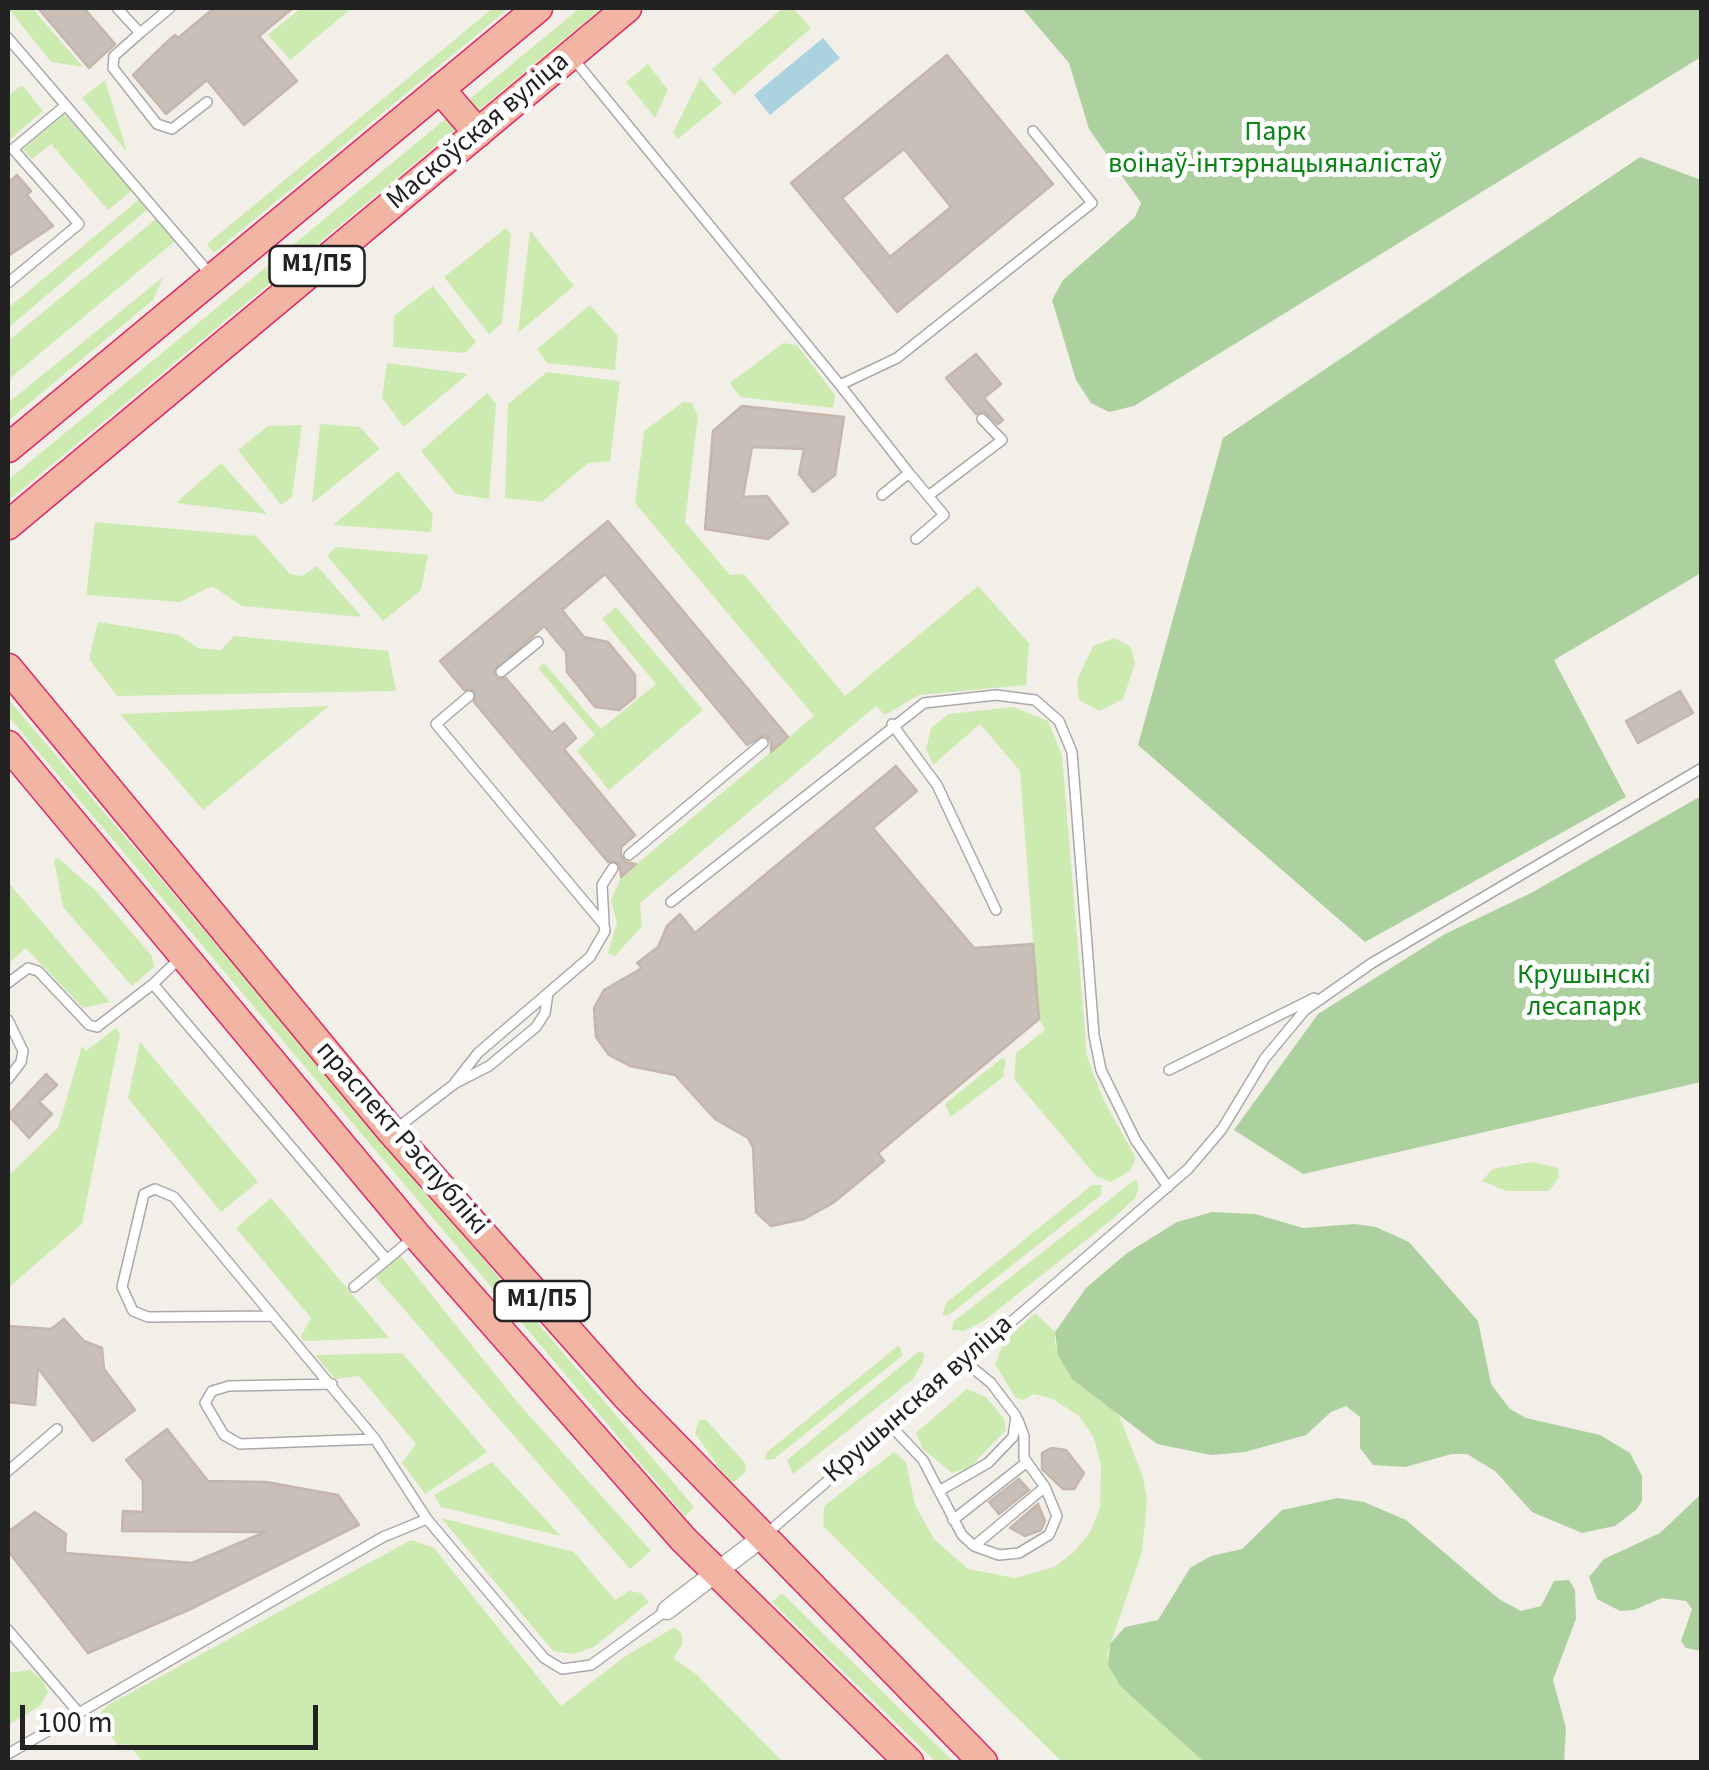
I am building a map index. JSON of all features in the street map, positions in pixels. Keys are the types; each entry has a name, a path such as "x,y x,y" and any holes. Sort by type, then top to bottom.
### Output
{"highway":[{"name":"Маскоўская вуліца","path":"8,448 538,8"},
{"name":"Маскоўская вуліца","path":"8,525 627,8"},
{"path":"440,89 478,133"},
{"name":"праспект Рэспублікі","path":"8,668 392,1132 627,1398 760,1539 983,1762"},
{"name":"праспект Рэспублікі","path":"8,746 416,1236 717,1575 908,1762"}],"street":[{"name":"Крушынская вуліца","path":"667,1610 760,1539"}],"lane":[{"path":"118,8 140,33"},
{"path":"170,8 114,56 113,68 157,124 172,129 207,102"},
{"path":"8,38 212,276"},
{"path":"571,54 944,515 916,539"},
{"path":"8,283 79,224 10,151 66,105"},
{"path":"840,385 897,358 1092,202 1033,131"},
{"path":"928,496 1002,440 982,419"},
{"path":"882,495 909,473"},
{"path":"501,672 538,642"},
{"path":"671,902 892,724 924,703 996,695 1035,700 1060,721 1072,752 1097,1052 1136,1141 1168,1187"},
{"path":"470,696 436,724 604,924"},
{"path":"892,724 937,785 996,910"},
{"path":"628,856 763,743"},
{"path":"1168,1070 1334,988 1702,768"},
{"path":"453,1085 478,1052 597,951 604,924 602,885 613,868"},
{"path":"8,983 28,968 38,971 89,1025 97,1027 181,957"},
{"path":"152,984 387,1260"},
{"name":"Крушынская вуліца","path":"760,1539 1168,1187 1222,1130 1286,1030 1334,988"},
{"path":"392,1132 453,1085 489,1066 536,1027 545,1013 548,994"},
{"path":"8,1020 23,1051 21,1062 8,1079"},
{"path":"272,1316 148,1317 133,1311 122,1287 144,1194 155,1189 174,1197 332,1384 375,1439 428,1519 544,1658 562,1669 592,1665 667,1610"},
{"path":"354,1288 416,1236"},
{"path":"890,1426 922,1460 953,1520 974,1546 999,1556 1040,1544 1057,1516 1045,1487 1027,1462 1024,1436 1016,1416 991,1383 964,1360"},
{"path":"332,1384 229,1386 212,1391 205,1403 224,1435 240,1444 375,1439"},
{"path":"940,1491 988,1463 1013,1437 1016,1416"},
{"path":"8,1471 57,1429"},
{"path":"953,1520 1027,1462"},
{"path":"974,1546 1045,1487"},
{"path":"8,1754 383,1537 428,1519"},
{"path":"8,1630 78,1712"}],"green space":[{"path":"8,8 32,8 83,67 51,62"},
{"path":"301,8 352,8 290,60 268,35"},
{"path":"493,8 509,8 214,253 207,244"},
{"path":"580,8 602,8 8,501 8,480"},
{"path":"783,8 793,8 811,28 734,95 712,69"},
{"name":"Парк воінаў-інтэрнацыяналістаў","path":"1022,8 1701,8 1701,57 1134,406 1109,412 1091,403 1076,380 1052,300 1063,280 1135,217 1141,203 1089,129 1069,63"},
{"path":"648,64 668,90 655,118 626,82"},
{"path":"700,78 722,103 678,139 673,133"},
{"path":"105,80 127,152 82,98"},
{"path":"22,85 43,111 8,141 8,96"},
{"path":"64,114 133,190 108,210 51,144 32,159 23,149"},
{"path":"1640,157 1701,180 1701,573 1554,660 1626,797 1365,942 1138,745 1223,438"},
{"path":"141,198 149,208 8,328 8,308"},
{"path":"157,218 175,241 8,380 8,341"},
{"path":"506,228 511,235 502,323 489,334 444,277"},
{"path":"530,230 574,286 518,333"},
{"path":"163,277 153,300 8,421 8,403"},
{"path":"433,286 476,342 465,353 393,347 394,316"},
{"path":"590,305 618,336 615,370 547,363 537,349"},
{"path":"783,343 797,345 835,395 833,408 740,397 730,383"},
{"path":"387,363 468,374 404,427 382,398"},
{"path":"547,372 620,381 610,461 588,463 542,502 505,498 508,404"},
{"path":"487,393 496,404 489,499 456,494 421,451"},
{"path":"683,402 692,403 698,416 685,522 730,575 744,574 845,696 978,586 1029,643 1026,685 919,695 885,715 876,706 640,903 642,926 615,956 608,953 617,923 611,900 621,877 814,716 635,503 644,431"},
{"path":"320,424 360,427 380,449 312,503"},
{"path":"302,425 292,497 281,505 238,450 268,426"},
{"path":"221,463 267,514 176,503"},
{"path":"398,471 433,514 431,532 333,525"},
{"path":"95,522 256,536 290,574 302,576 317,566 362,617 242,606 212,586 180,602 86,595"},
{"path":"336,547 428,555 421,590 383,621 327,556"},
{"path":"616,607 703,710 609,790 577,751 595,735 538,668 544,663 601,729 656,684 602,619"},
{"path":"98,622 179,635 198,648 221,650 234,636 388,651 396,691 117,696 89,659"},
{"path":"1114,638 1131,647 1135,664 1123,699 1099,711 1079,700 1077,680 1093,646"},
{"path":"8,699 694,1507 685,1516 8,716"},
{"path":"329,706 203,810 120,714"},
{"path":"1013,707 1048,721 1062,755 1087,1056 1102,1097 1136,1158 1130,1171 1111,1182 1096,1176 1014,1079 1016,1053 1045,1030 1039,1019 1020,771 980,724 933,765 926,749 931,728 949,714"},
{"name":"Крушынскі лесапарк","path":"1701,796 1701,1082 1303,1174 1234,1130 1318,1014 1445,934 1531,893"},
{"path":"58,858 96,891 152,956 154,967 132,986 63,907 54,860"},
{"path":"8,882 110,1002 83,1008 26,948 8,964"},
{"path":"116,1028 120,1034 82,1224 8,1288 8,1176 58,1128 82,1046 86,1051"},
{"path":"140,1042 258,1182 221,1212 128,1098"},
{"path":"1002,1058 1006,1060 1003,1077 951,1117 945,1104"},
{"path":"1532,1162 1558,1168 1559,1177 1549,1191 1506,1191 1482,1181 1492,1169"},
{"path":"1136,1179 1139,1187 1135,1198 1114,1218 985,1320 964,1331 952,1330 953,1322"},
{"path":"1092,1185 1102,1185 1101,1195 949,1315 942,1316 946,1303"},
{"path":"271,1198 389,1338 303,1341 301,1336 311,1318 236,1228"},
{"path":"1212,1212 1255,1214 1303,1228 1355,1224 1376,1227 1409,1242 1478,1321 1491,1384 1510,1409 1526,1418 1600,1435 1630,1453 1642,1476 1642,1501 1636,1510 1615,1526 1582,1533 1532,1512 1495,1471 1467,1454 1452,1454 1405,1467 1373,1465 1360,1448 1360,1417 1346,1406 1331,1412 1306,1435 1245,1452 1211,1455 1157,1444 1072,1379 1058,1355 1055,1332 1086,1288 1127,1253 1177,1222"},
{"path":"399,1254 518,1403 651,1551 630,1569 374,1275"},
{"path":"1035,1313 1055,1332 1055,1344 1072,1379 1109,1404 1119,1416 1143,1477 1147,1501 1142,1552 1107,1654 1121,1687 1204,1762 1062,1762 823,1526 824,1506 894,1452 906,1462 915,1505 934,1539 968,1569 1015,1578 1054,1567 1074,1552 1090,1532 1100,1508 1101,1466 1094,1438 1079,1416 1053,1399 1034,1394 1023,1400 1015,1397 995,1364 1004,1342"},
{"path":"899,1345 903,1355 774,1459 765,1460 767,1452"},
{"path":"918,1352 924,1353 923,1361 913,1379 793,1474 787,1460"},
{"path":"402,1353 487,1452 425,1494 402,1463 416,1444 359,1376 335,1379 315,1355"},
{"path":"967,1389 986,1397 1004,1419 1006,1430 969,1468 952,1473 923,1449 916,1433"},
{"path":"699,1420 706,1420 745,1463 746,1472 734,1482 728,1481 695,1433"},
{"path":"492,1462 561,1536 441,1507 434,1495"},
{"path":"1701,1494 1701,1651 1686,1648 1681,1641 1692,1609 1686,1601 1662,1598 1634,1610 1620,1611 1597,1599 1589,1577 1604,1559 1660,1533"},
{"path":"1338,1498 1364,1502 1406,1520 1499,1599 1521,1611 1541,1606 1554,1581 1569,1580 1575,1590 1576,1619 1553,1680 1566,1728 1564,1762 1204,1762 1121,1687 1108,1665 1110,1644 1125,1627 1158,1620 1190,1568 1211,1556 1242,1549 1282,1510"},
{"path":"441,1518 574,1552 615,1600 629,1591 641,1593 649,1602 594,1647 574,1654 553,1651"},
{"path":"411,1540 434,1548 561,1706 624,1657 675,1627 682,1634 682,1645 673,1658 696,1674 783,1762 143,1762 128,1744 118,1745 101,1724 100,1713 108,1705"},
{"path":"782,1593 954,1762 936,1762 772,1602"},
{"path":"30,1670 42,1679 48,1692 40,1706 8,1725 8,1673"}],"water":[{"path":"823,38 840,58 770,115 754,95"}],"building":[{"path":"38,8 84,8 115,44 89,68"},
{"path":"214,8 293,8 259,36 297,81 244,125 207,80 166,114 133,75 175,35 178,38"},
{"path":"947,55 1053,184 897,312 791,183","holes":["904,149 951,207 890,257 842,198"]},
{"path":"17,175 31,191 27,195 53,226 8,256 8,183"},
{"path":"976,354 1001,384 984,398 1003,420 998,424 985,412 976,414 946,378"},
{"path":"742,406 844,417 835,475 813,492 799,474 804,449 752,447 743,497 767,496 788,523 768,539 705,529 713,431"},
{"path":"608,521 788,737 771,752 771,741 765,735 747,745 605,574 562,610 584,637 608,642 635,675 635,697 619,710 595,707 567,672 566,652 544,626 493,672 497,679 506,678 552,733 564,723 576,738 564,749 635,835 621,847 621,855 625,862 636,864 621,877 620,864 608,862 474,702 474,690 464,690 440,661"},
{"path":"1680,691 1693,713 1638,743 1626,721"},
{"path":"896,766 917,791 873,828 974,948 1033,944 1039,1019 878,1153 884,1161 833,1203 804,1219 771,1226 756,1212 753,1147 748,1138 715,1119 675,1075 630,1066 609,1055 596,1037 594,1008 604,990 642,968 637,963 658,947 667,926 680,914 695,933"},
{"path":"46,1074 57,1085 39,1102 52,1114 29,1138 8,1115"},
{"path":"64,1319 84,1341 102,1348 104,1369 135,1410 93,1441 38,1368 35,1405 8,1402 8,1326 51,1329"},
{"path":"167,1429 208,1481 266,1482 338,1495 359,1525 193,1608 88,1653 8,1551 8,1532 35,1512 66,1534 65,1553 192,1563 265,1532 122,1531 123,1511 143,1512 143,1481 126,1460"},
{"path":"1051,1448 1066,1450 1084,1473 1074,1489 1063,1489 1042,1469 1042,1453"},
{"path":"1019,1479 1029,1490 999,1514 989,1502"},
{"path":"1038,1504 1045,1521 1041,1530 1025,1536 1010,1528"}]}
